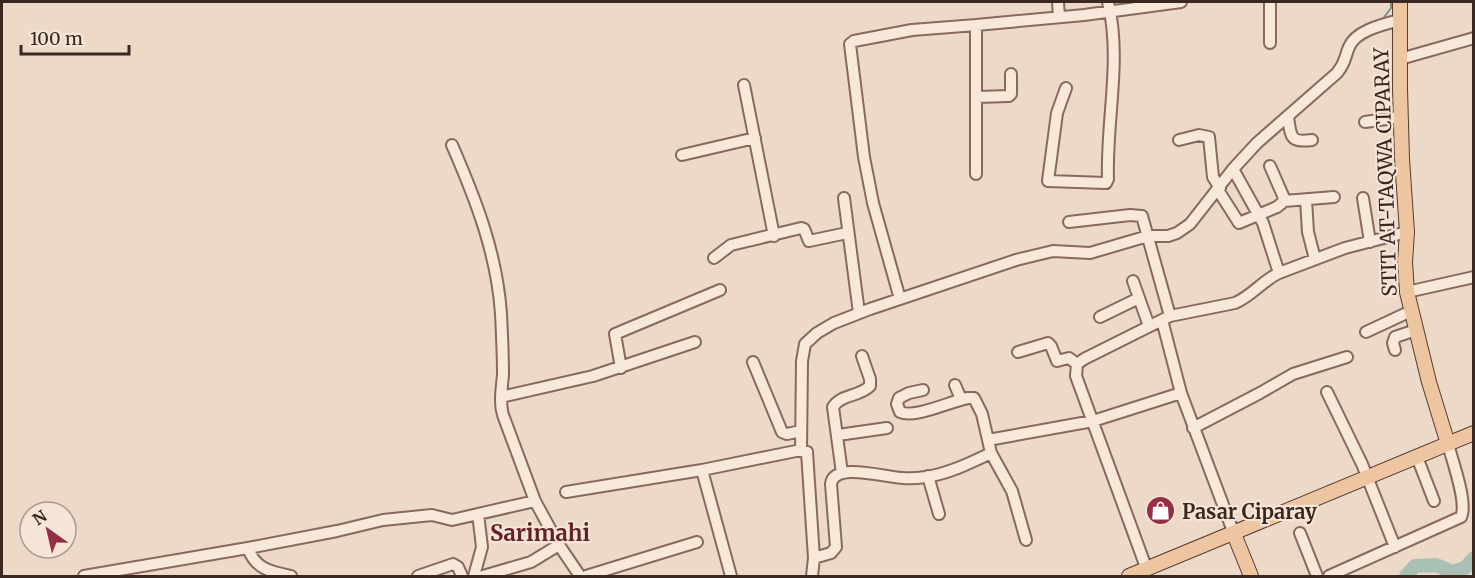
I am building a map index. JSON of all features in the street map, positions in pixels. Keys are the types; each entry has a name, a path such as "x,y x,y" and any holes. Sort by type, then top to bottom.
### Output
{"main road":[{"name":"STIT AT-TAQWA CIPARAY","path":"1400,2 1400,117 1407,232 1405,262 1407,292 1448,444"},
{"path":"1129,576 1149,573 1234,534 1473,433"},
{"path":"1234,534 1251,576"}],"street":[{"path":"1058,2 1059,17"},
{"path":"900,299 873,203 864,157 850,44 912,30 1059,17 1109,7 1181,2"},
{"path":"1270,2 1270,43"},
{"path":"1066,88 1057,113 1047,181 1106,183 1113,88 1113,24 1109,7"},
{"path":"803,451 802,361 805,344 812,336 826,326 859,313 1016,260 1053,251 1090,253 1148,236 1168,236 1178,232 1190,224 1217,186 1257,143 1337,74 1346,61 1350,44 1369,30 1400,20"},
{"path":"976,25 976,174"},
{"path":"1400,59 1473,38"},
{"path":"976,97 1009,96 1011,94 1011,74"},
{"path":"744,84 774,236"},
{"path":"1288,117 1293,138 1301,141 1312,140"},
{"path":"1365,122 1400,117"},
{"path":"1179,140 1199,135 1209,137 1217,186 1239,223 1281,205 1284,201 1334,197"},
{"path":"682,155 754,138"},
{"path":"452,145 478,207 496,270 502,331 500,406 535,501 559,545 580,576"},
{"path":"1270,166 1284,201"},
{"path":"1233,169 1259,214 1279,273"},
{"path":"844,198 859,313"},
{"path":"1363,198 1370,242"},
{"path":"1306,200 1308,232 1315,259"},
{"path":"1069,222 1139,214 1143,218 1181,393 1192,428 1234,534"},
{"path":"714,258 731,245 801,228 804,229 809,241 847,233"},
{"path":"1077,364 1166,318 1239,301 1249,296 1271,276 1315,259 1407,232"},
{"path":"1407,292 1473,277"},
{"path":"1133,281 1149,326"},
{"path":"621,368 615,334 720,290"},
{"path":"1100,316 1139,298"},
{"path":"1366,332 1411,311"},
{"path":"1395,350 1393,343 1395,337 1416,330"},
{"path":"501,397 593,376 695,342"},
{"path":"1018,352 1048,343 1057,361 1069,358 1077,364"},
{"path":"842,473 834,412 835,404 842,398 860,393 870,386 870,379 862,356"},
{"path":"1192,428 1293,374 1347,357"},
{"path":"753,362 782,431 787,435 801,431"},
{"path":"1077,364 1076,376 1149,573"},
{"path":"955,385 961,399"},
{"path":"923,390 899,398 897,404 900,412 916,413 961,399 972,398 978,403 991,453 1012,491 1026,540"},
{"path":"1327,392 1362,464 1395,547"},
{"path":"988,440 1093,421 1181,393"},
{"path":"838,435 887,428"},
{"path":"1336,575 1456,520 1463,513 1459,485 1448,444"},
{"path":"566,492 807,452 814,558 812,576"},
{"path":"814,558 831,553 836,547 831,482 834,477 842,473 866,473 903,478 927,476 959,468 991,453"},
{"path":"1417,457 1434,501"},
{"path":"702,470 731,576"},
{"path":"927,476 939,514"},
{"path":"84,576 248,548 405,517 432,515 452,520 535,501"},
{"path":"474,576 482,547 478,514"},
{"path":"1300,533 1317,576"},
{"path":"586,576 698,542"},
{"path":"483,576 531,562 559,545"},
{"path":"248,548 253,559 261,568 291,576"},
{"path":"418,576 453,564 458,567 462,576"}],"waterway":[{"path":"1382,20 1391,8 1391,2"},
{"path":"807,359 807,371"},
{"path":"1406,576 1415,566 1436,565 1453,572 1465,568 1474,558"}],"place":[{"name":"Pasar Ciparay","path":"1161,511"}],"district":[{"name":"Sarimahi","path":"540,533"}]}
